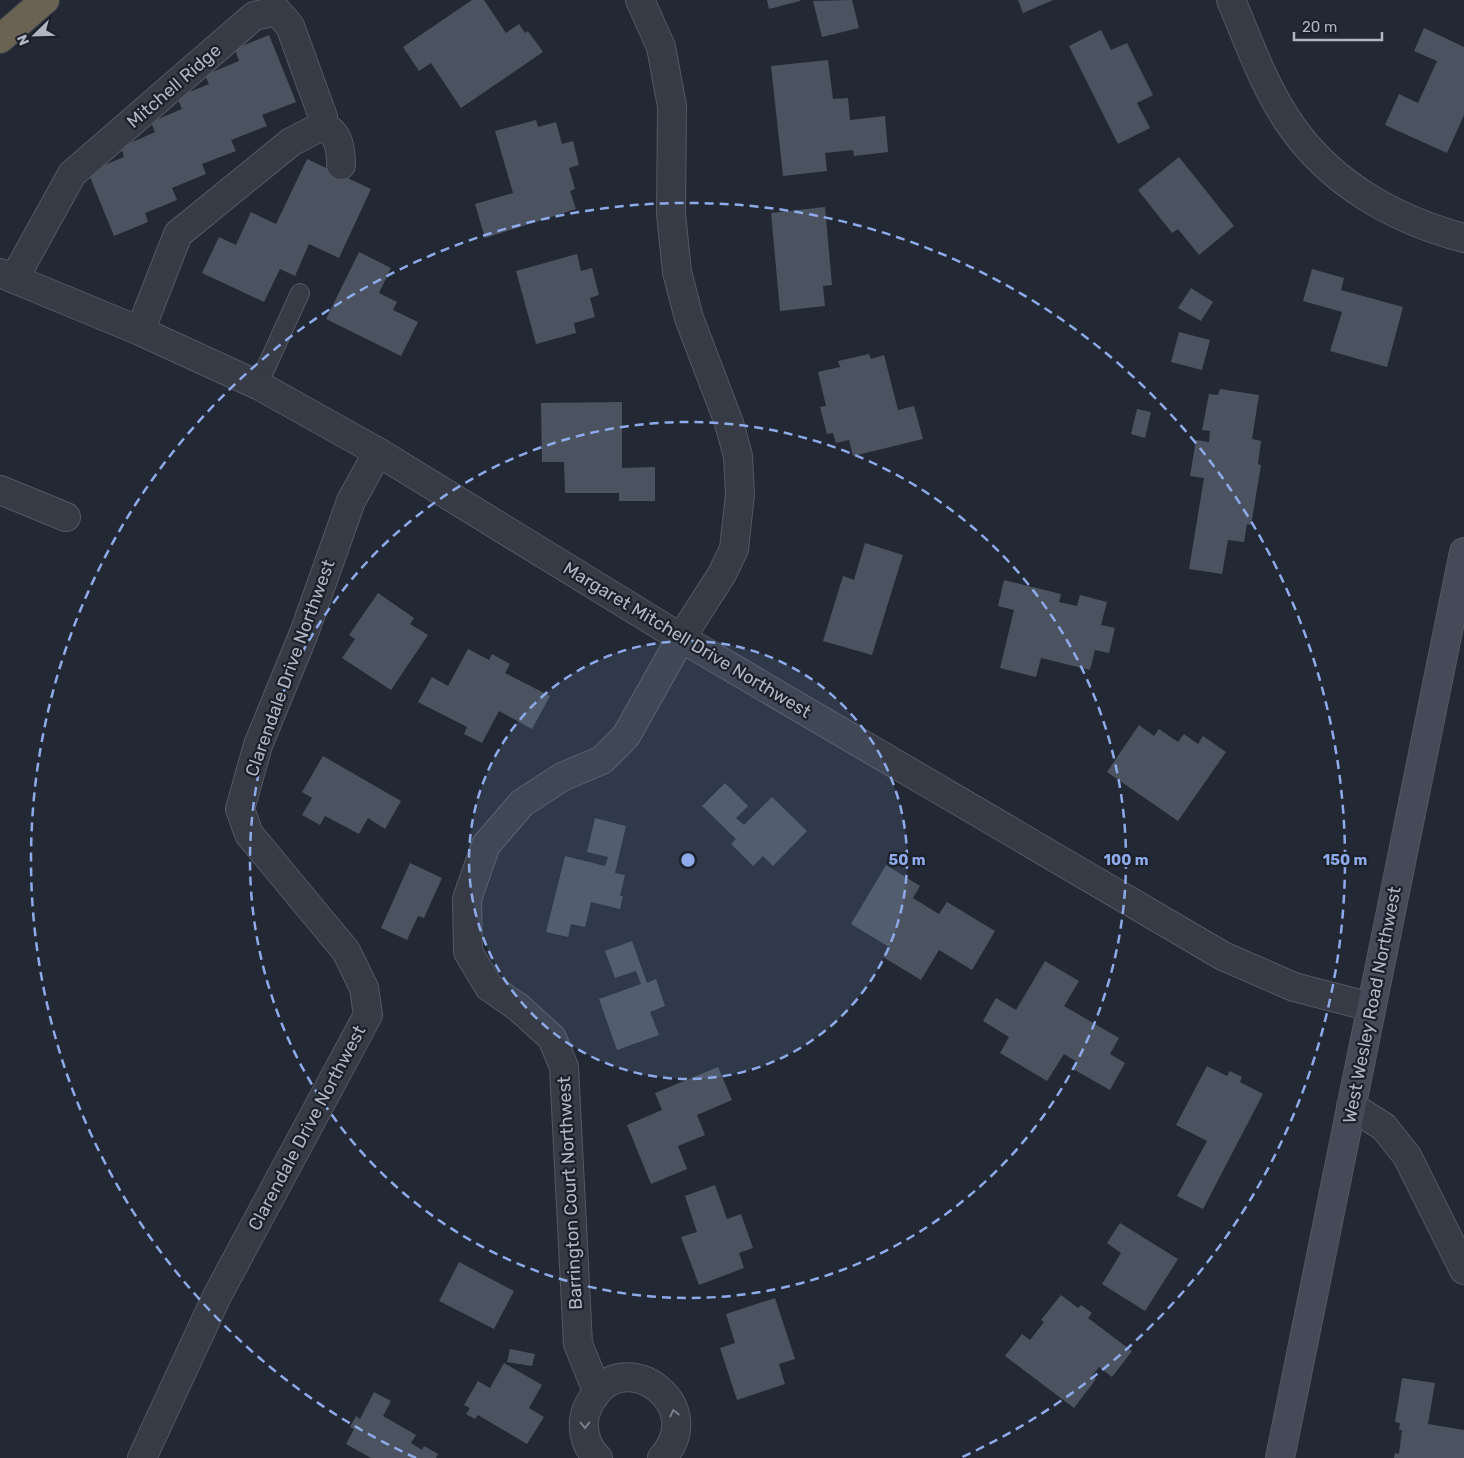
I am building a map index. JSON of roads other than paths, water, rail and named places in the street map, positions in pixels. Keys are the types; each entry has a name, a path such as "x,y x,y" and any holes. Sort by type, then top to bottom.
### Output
{"highway":[{"path":"0,39 45,0"}],"street":[{"name":"Barrington Court Northwest","path":"597,1391 578,1344 564,1067 552,1038 518,1007 488,987 468,952 467,899 486,844 522,803 562,776 602,760 626,736 681,638 722,574 734,549 740,494 738,456 729,422 689,318 677,272 671,214 672,106 660,47 640,0"},
{"path":"1231,0 1263,76 1292,127 1335,174 1386,210 1436,230 1464,238"},
{"name":"Mitchell Ridge","path":"7,276 72,174 254,16 277,11 290,26 323,117 322,126"},
{"path":"140,331 178,234 291,142 322,126 330,129 334,134 341,151 341,165"},
{"name":"Margaret Mitchell Drive Northwest","path":"7,276 140,331 258,385 378,452 681,638 1223,956 1294,987 1371,1007"},
{"name":"Clarendale Drive Northwest","path":"142,1458 217,1296 368,1015 364,988 346,951 248,834 240,809 258,745 304,633 351,501 378,452"},
{"path":"0,490 66,516"},
{"name":"West Wesley Road Northwest","path":"1280,1458 1464,552"},
{"path":"1351,1106 1384,1127 1407,1156 1464,1270"},
{"path":"598,1458 586,1441 584,1426 588,1405 597,1391 614,1381 628,1378 648,1382 660,1389 668,1397 675,1411 676,1429 674,1440 662,1458"}],"lane":[{"path":"258,385 300,293"}]}
